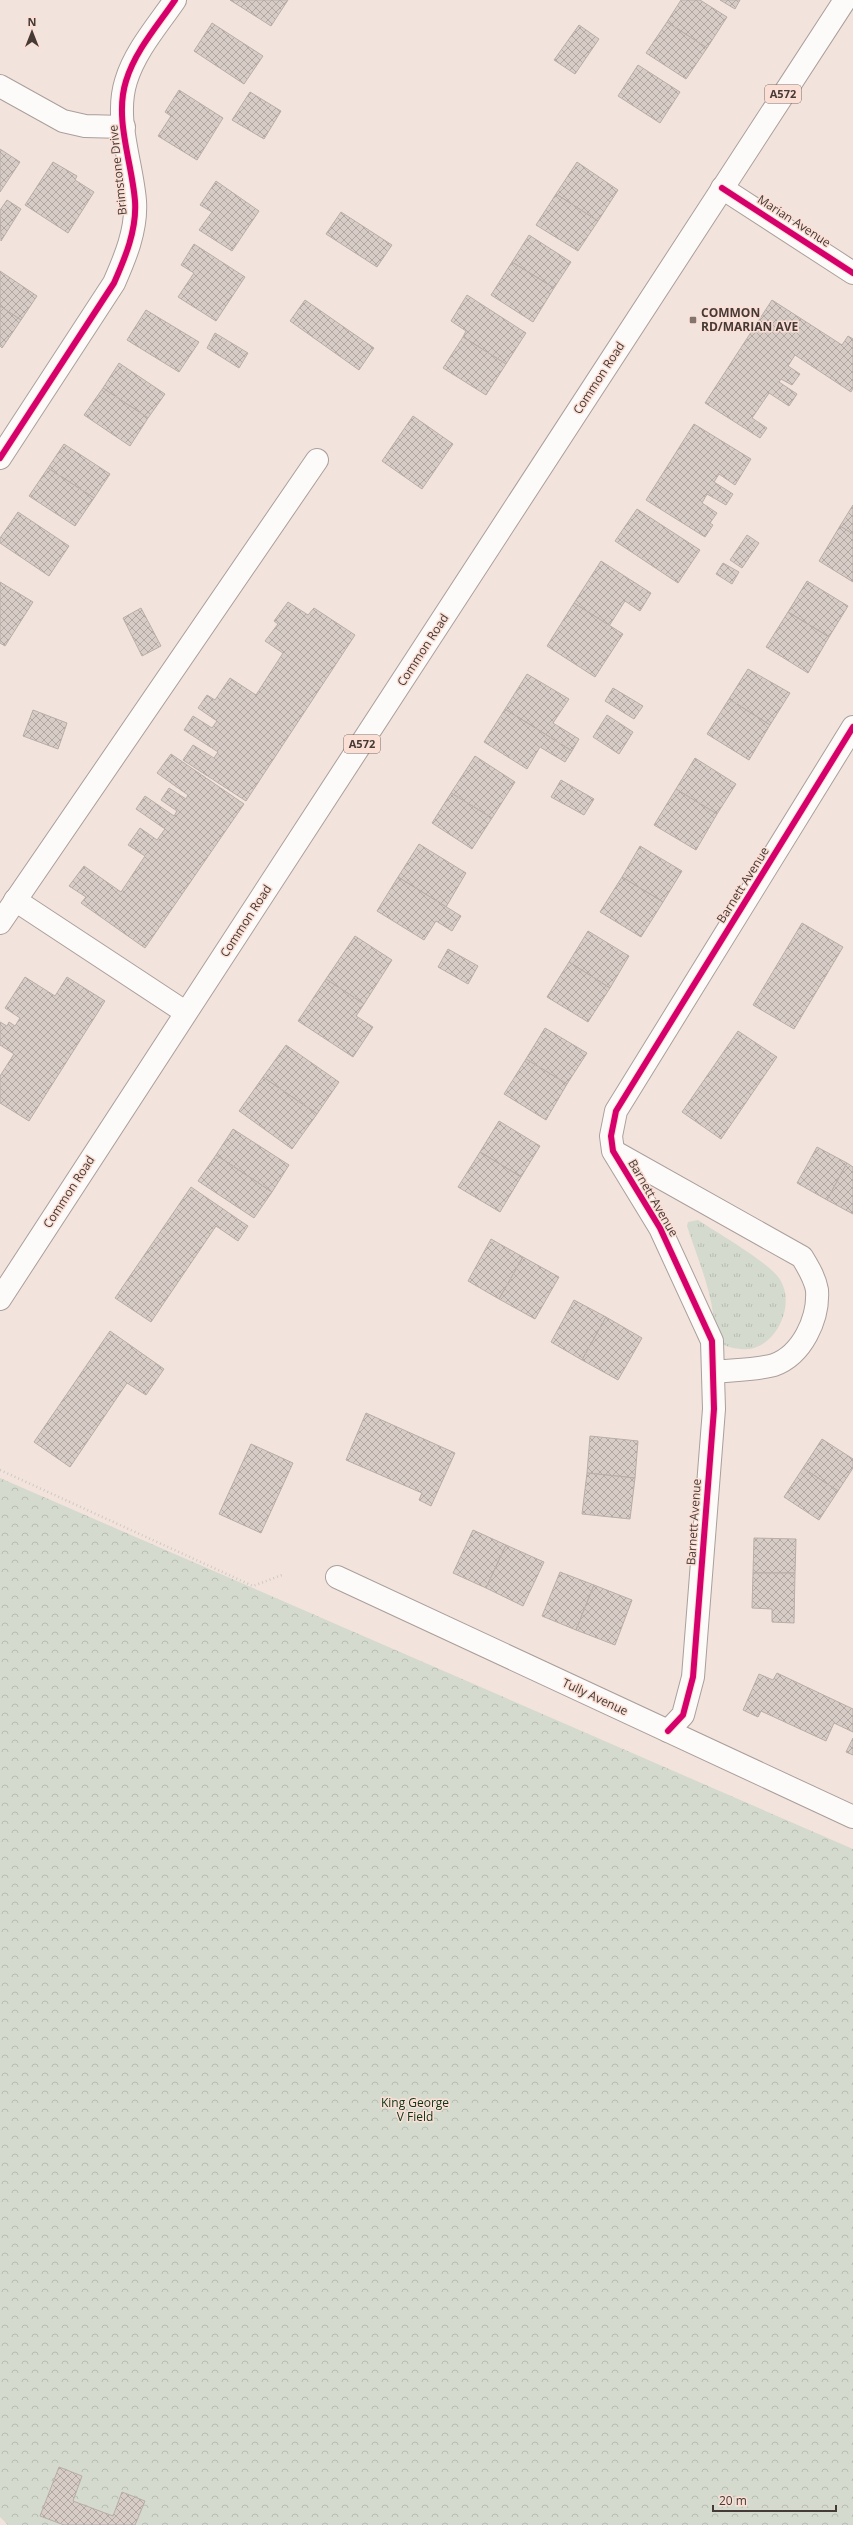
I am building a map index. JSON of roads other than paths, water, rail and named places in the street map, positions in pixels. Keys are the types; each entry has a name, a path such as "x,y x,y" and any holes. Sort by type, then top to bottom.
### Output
{"street":[{"name":"Brimstone Drive","path":"0,458 114,283 124,261 135,218 135,201 122,103 126,82 133,62 175,0"},
{"name":"Common Road","path":"0,1299 185,1012 845,0"},
{"path":"0,86 63,121 84,126 124,127"},
{"name":"Marian Avenue","path":"722,188 853,273"},
{"path":"0,922 317,460"},
{"name":"Barnett Avenue","path":"668,1731 683,1715 693,1677 714,1409 712,1341 660,1228 613,1151 612,1136 616,1111 853,727"},
{"path":"15,900 185,1012"},
{"path":"613,1151 802,1256 813,1276 816,1290 815,1313 808,1334 794,1352 774,1365 713,1372"},
{"name":"Tully Avenue","path":"337,1577 853,1817"}],"place":[{"name":"COMMON RD/MARIAN AVE","path":"693,320"}],"park label":[{"name":"King George V Field","path":"415,2110"}]}
